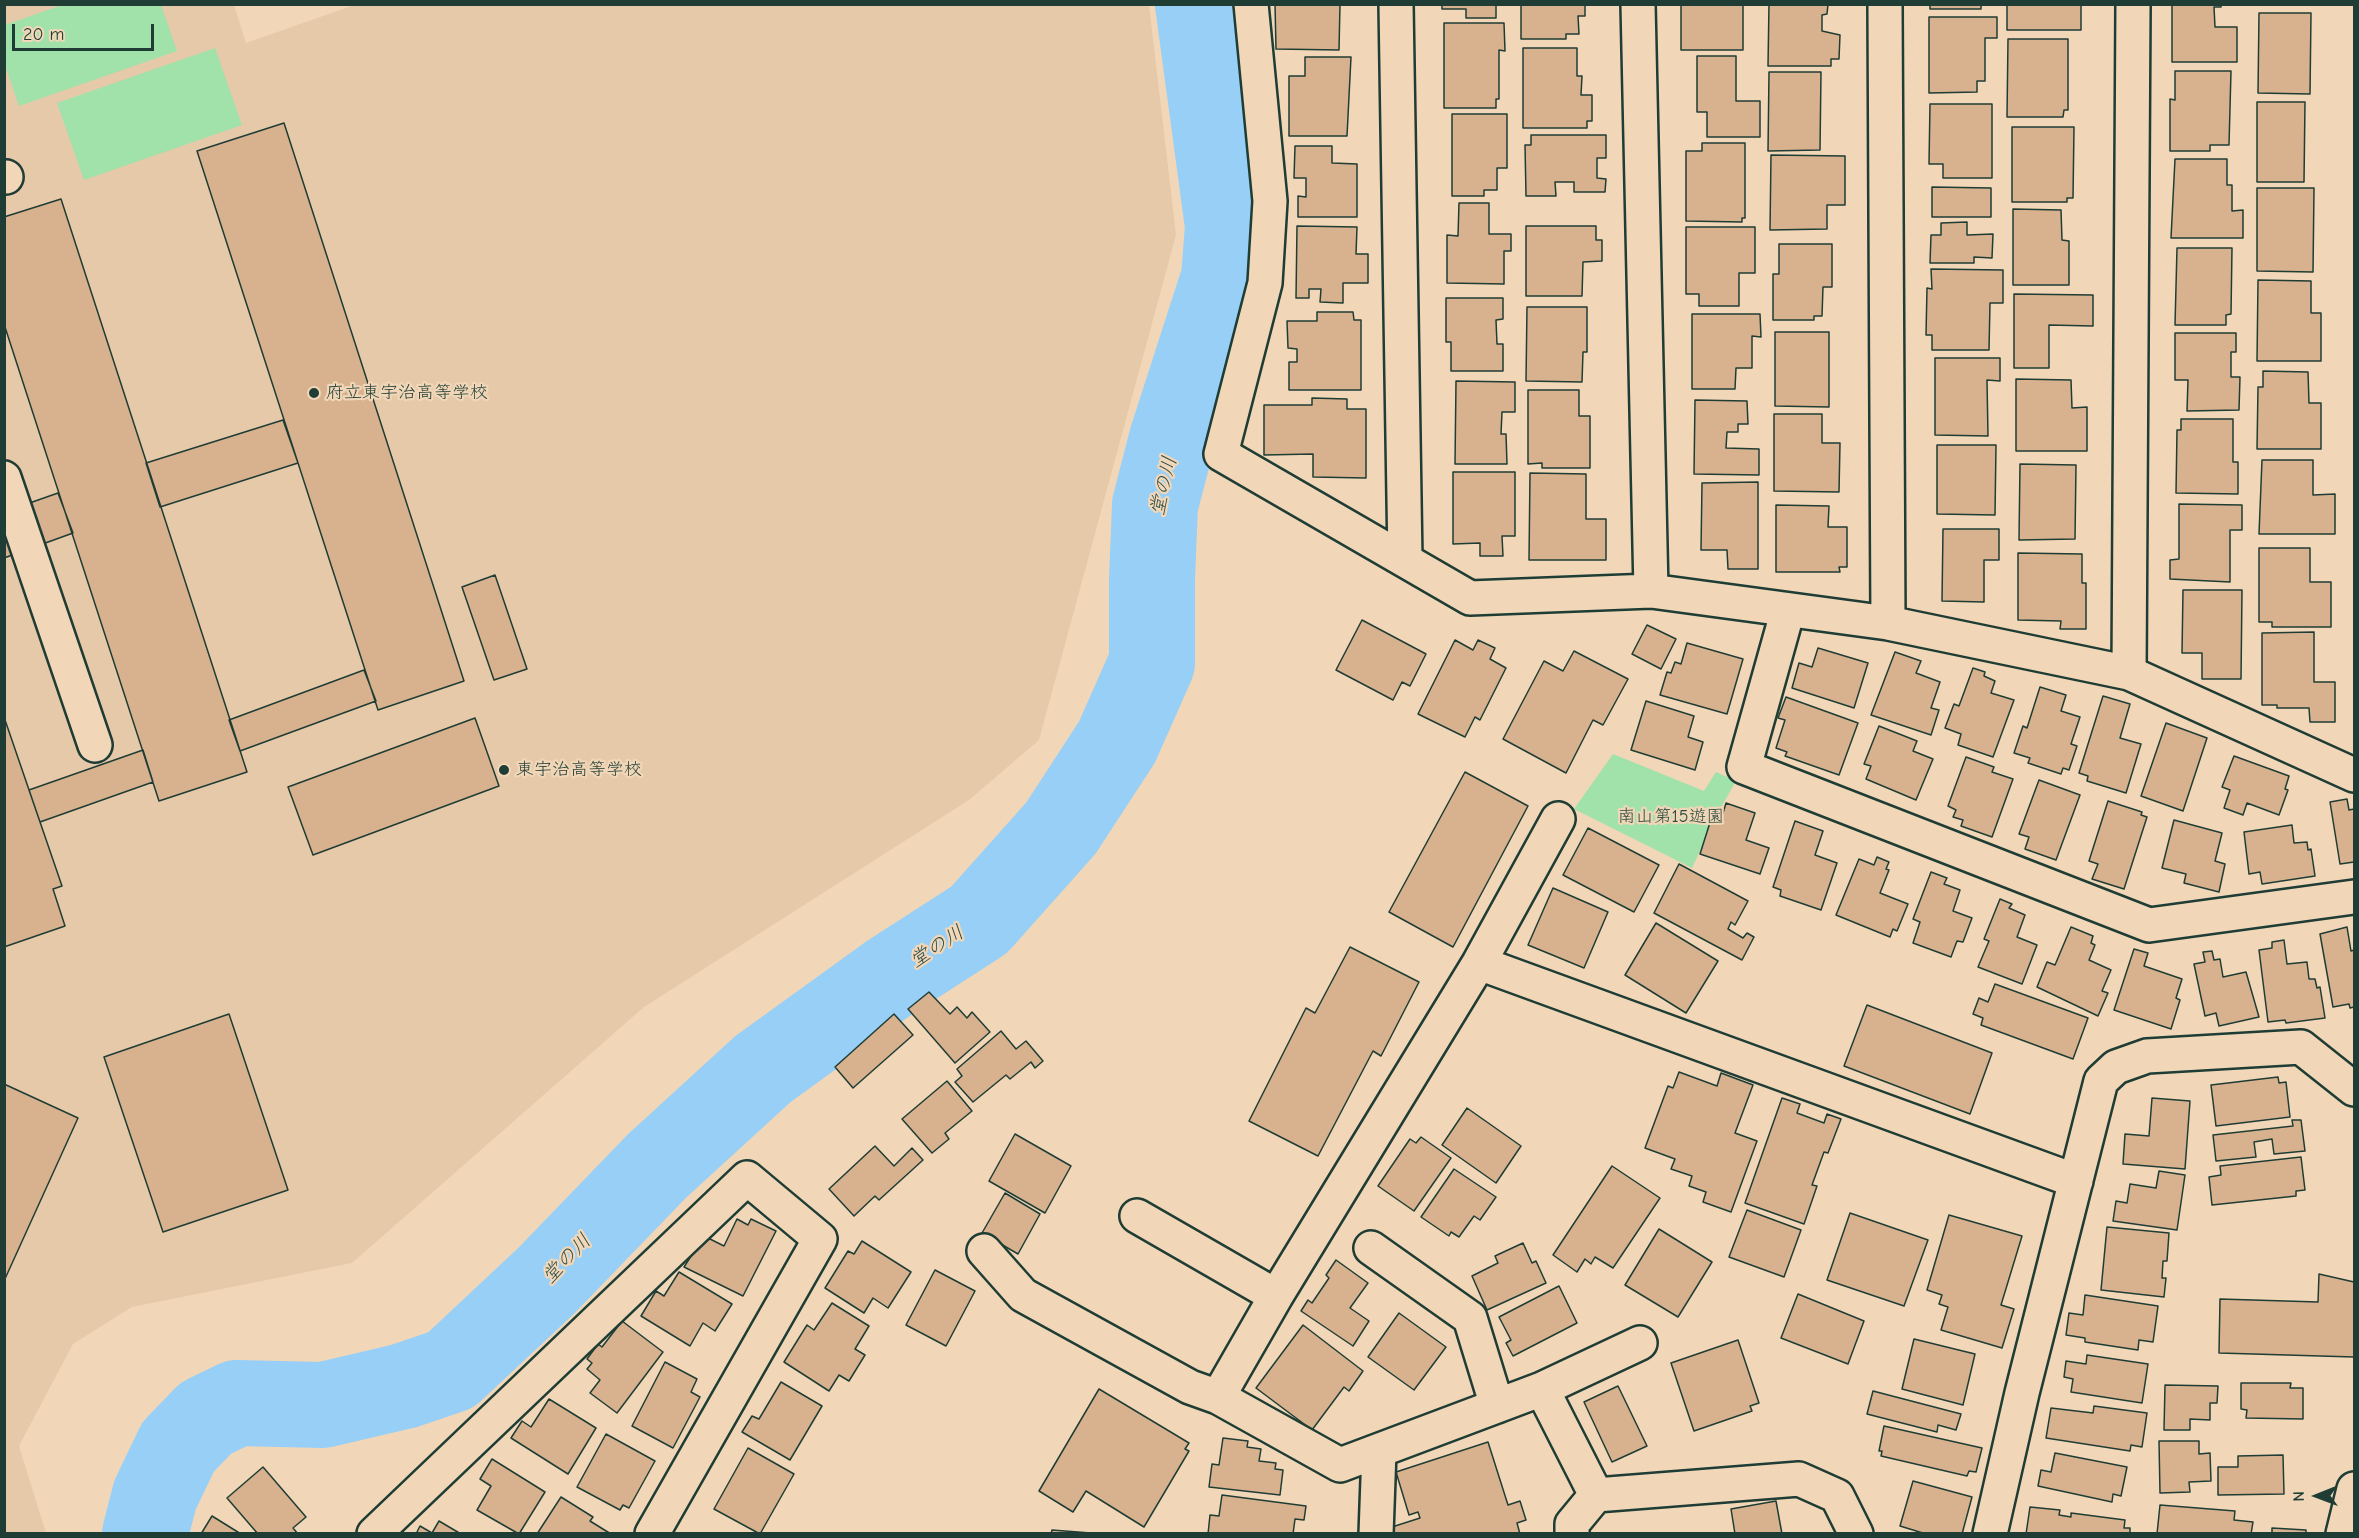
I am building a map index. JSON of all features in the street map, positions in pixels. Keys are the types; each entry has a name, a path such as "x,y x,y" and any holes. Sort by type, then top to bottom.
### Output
{"street":[{"path":"1251,4 1269,201 1265,283 1221,453 1470,598 1651,591 1888,623 2129,673 2355,775"},
{"path":"1396,4 1405,560"},
{"path":"1638,4 1651,591"},
{"path":"1885,4 1888,623"},
{"path":"2129,673 2133,4"},
{"path":"4,478 95,745"},
{"path":"1788,610 1744,767 2149,926 2355,897"},
{"path":"1218,1397 1276,1296 1479,963 1558,819"},
{"path":"1479,963 2076,1181"},
{"path":"1990,1533 2022,1393 2101,1082 2116,1067 2147,1056 2301,1047 2355,1089"},
{"path":"374,1533 747,1178 820,1239 652,1533"},
{"path":"1137,1216 1276,1296"},
{"path":"1371,1248 1470,1318 1497,1406"},
{"path":"984,1251 1023,1295 1190,1387 1218,1397 1340,1465 1542,1389 1640,1343"},
{"path":"1542,1389 1596,1495"},
{"path":"1376,1533 1379,1451"},
{"path":"1572,1533 1572,1524 1596,1495 1799,1479 1837,1496 1856,1533"},
{"path":"2343,1533 2355,1489"}],"shaded area":[{"name":"東宇治高等学校","path":"357,4 1149,5 1176,235 1039,740 969,800 644,1007 352,1263 132,1307 73,1344 19,1446 46,1533 5,1534 5,5 234,5 246,43"}],"green space":[{"path":"62,5 161,5 177,51 19,106 5,65 5,25"},
{"path":"215,48 242,125 84,180 57,103"},
{"name":"南山第15遊園","path":"1613,754 1704,791 1716,772 1736,781 1716,816 1692,868 1574,809"}],"building":[{"path":"1275,4 1340,4 1339,50 1276,49"},
{"path":"1442,4 1496,4 1496,18 1466,18 1466,9 1442,9"},
{"path":"1521,4 1585,4 1585,16 1578,16 1579,34 1566,34 1566,39 1521,39"},
{"path":"1681,4 1743,4 1743,50 1681,50"},
{"path":"1769,4 1828,4 1827,14 1822,15 1822,31 1840,35 1839,59 1831,59 1831,66 1768,66"},
{"path":"1930,4 1981,4 1981,9 1930,9"},
{"path":"2007,4 2081,4 2081,30 2007,30"},
{"path":"2172,4 2221,4 2221,7 2214,7 2215,27 2237,27 2237,62 2172,62"},
{"path":"2259,13 2311,13 2310,94 2258,93"},
{"path":"1929,17 1997,17 1997,38 1985,38 1985,81 1977,81 1977,92 1929,93"},
{"path":"1444,23 1504,23 1505,51 1499,50 1499,99 1496,99 1496,108 1444,108"},
{"path":"2008,39 2068,39 2068,110 2064,110 2063,117 2007,117"},
{"path":"1523,48 1577,48 1577,76 1582,76 1581,95 1592,95 1592,121 1587,121 1587,128 1523,128"},
{"path":"1697,56 1736,56 1736,101 1760,101 1760,137 1707,137 1707,112 1697,112"},
{"path":"1305,57 1351,57 1347,136 1289,136 1289,76 1305,76"},
{"path":"2175,71 2231,71 2229,145 2210,145 2210,151 2170,151 2170,99 2175,100"},
{"path":"1769,72 1821,72 1820,150 1768,151"},
{"path":"2257,102 2305,102 2304,182 2257,182"},
{"path":"1930,104 1992,104 1992,178 1943,178 1943,164 1929,164"},
{"path":"1452,114 1507,114 1507,168 1497,168 1497,190 1484,190 1484,196 1452,196"},
{"path":"284,123 464,681 378,710 197,151"},
{"path":"2012,127 2074,127 2073,198 2067,198 2067,202 2012,202"},
{"path":"1531,135 1606,135 1606,158 1597,158 1597,178 1606,179 1605,192 1574,192 1574,182 1555,182 1556,196 1526,196 1525,145 1531,145"},
{"path":"1702,143 1745,143 1745,218 1742,218 1742,222 1686,221 1686,151 1702,151"},
{"path":"1295,146 1332,146 1332,163 1357,164 1357,217 1298,217 1298,196 1306,197 1306,178 1294,178"},
{"path":"1771,155 1845,156 1845,205 1827,205 1827,229 1770,230"},
{"path":"2175,159 2227,159 2227,185 2232,185 2232,211 2243,210 2243,238 2171,238"},
{"path":"1932,187 1991,188 1991,217 1932,217"},
{"path":"2257,188 2314,188 2313,272 2257,271"},
{"path":"61,199 247,772 159,801 4,324 4,217"},
{"path":"1459,203 1489,203 1489,234 1511,234 1511,251 1504,251 1504,284 1447,283 1447,235 1458,236"},
{"path":"2013,209 2061,210 2062,240 2069,241 2069,285 2013,285"},
{"path":"1967,222 1967,235 1993,234 1992,258 1974,257 1974,263 1930,263 1931,235 1941,235 1941,223"},
{"path":"1297,226 1357,227 1356,254 1368,254 1368,283 1343,283 1343,303 1320,302 1321,289 1309,289 1309,298 1296,298"},
{"path":"1526,226 1596,226 1596,240 1602,240 1602,261 1583,262 1582,296 1526,296"},
{"path":"1686,227 1755,227 1755,273 1739,273 1739,306 1699,306 1699,294 1686,294"},
{"path":"1779,244 1832,244 1832,287 1823,287 1822,316 1814,316 1814,320 1773,320 1773,274 1779,274"},
{"path":"2177,248 2232,248 2231,314 2226,315 2226,325 2175,325"},
{"path":"1931,269 2003,270 2003,303 1990,303 1989,350 1932,350 1932,335 1926,335 1927,288 1932,289"},
{"path":"2258,280 2311,281 2311,313 2321,313 2321,361 2257,361"},
{"path":"2014,294 2093,295 2093,326 2049,325 2049,368 2014,368"},
{"path":"1446,298 1503,298 1503,319 1496,320 1497,344 1503,344 1503,371 1451,371 1451,342 1446,342"},
{"path":"1527,307 1587,307 1587,352 1583,352 1582,382 1526,381"},
{"path":"1317,312 1353,312 1354,320 1361,320 1361,390 1289,390 1289,362 1297,362 1297,349 1288,348 1287,321 1317,321"},
{"path":"1692,314 1760,314 1761,337 1752,336 1752,368 1736,368 1735,389 1692,389"},
{"path":"1775,332 1829,332 1829,407 1775,406"},
{"path":"2175,333 2236,333 2236,352 2231,352 2231,377 2240,377 2239,410 2187,411 2188,380 2175,380"},
{"path":"1935,358 2000,358 2000,381 1987,380 1988,436 1935,435"},
{"path":"2263,371 2308,372 2309,403 2321,403 2321,449 2257,449 2258,387 2263,387"},
{"path":"2016,379 2071,380 2072,408 2087,407 2087,451 2016,451"},
{"path":"1456,381 1515,382 1515,412 1502,412 1501,434 1506,434 1507,464 1455,464"},
{"path":"1528,390 1579,390 1579,416 1590,416 1590,468 1542,468 1542,463 1528,464"},
{"path":"1312,398 1347,399 1347,409 1366,409 1366,478 1313,477 1313,454 1264,455 1264,405 1312,405"},
{"path":"1695,400 1747,401 1748,424 1738,424 1738,432 1727,432 1726,448 1759,449 1759,475 1694,474"},
{"path":"1774,414 1822,414 1822,443 1840,443 1839,492 1774,491"},
{"path":"2181,419 2233,419 2233,462 2238,462 2238,494 2176,493 2177,430 2181,430"},
{"path":"283,420 298,463 160,507 146,463"},
{"path":"1937,445 1996,445 1995,515 1937,514"},
{"path":"2262,460 2313,460 2313,495 2335,494 2335,534 2259,534"},
{"path":"2020,464 2076,465 2075,539 2019,540"},
{"path":"1453,472 1515,472 1515,536 1502,536 1503,556 1480,556 1480,543 1453,544"},
{"path":"1530,473 1586,474 1586,519 1606,519 1606,560 1529,560"},
{"path":"1758,482 1758,569 1728,569 1727,550 1701,550 1702,483"},
{"path":"58,493 73,533 4,558 4,512"},
{"path":"2179,504 2242,505 2242,530 2230,530 2230,582 2170,579 2170,560 2179,559"},
{"path":"1776,505 1829,506 1828,527 1847,527 1847,567 1839,567 1840,572 1776,572"},
{"path":"1943,529 1999,529 1999,560 1984,560 1984,602 1942,601"},
{"path":"2259,548 2310,548 2310,582 2331,582 2331,627 2272,627 2272,622 2259,622"},
{"path":"2018,553 2082,554 2082,583 2086,583 2086,629 2060,629 2061,621 2018,620"},
{"path":"495,575 527,669 494,680 462,587"},
{"path":"2183,590 2242,590 2241,679 2202,679 2202,653 2182,653"},
{"path":"1362,620 1426,654 1410,686 1402,682 1393,700 1336,670"},
{"path":"1647,625 1676,639 1661,669 1632,654"},
{"path":"2314,632 2314,682 2335,682 2335,722 2310,722 2309,708 2277,708 2277,705 2262,705 2262,633"},
{"path":"1455,640 1473,650 1478,640 1495,648 1490,659 1506,668 1480,720 1475,717 1465,737 1418,714"},
{"path":"1687,643 1743,659 1727,714 1660,695 1667,672 1671,673 1675,662 1681,664"},
{"path":"1818,648 1868,663 1854,708 1792,688 1799,663 1812,667"},
{"path":"1574,651 1628,679 1603,725 1593,720 1566,773 1503,739 1544,661 1563,671"},
{"path":"1895,652 1921,661 1916,673 1940,682 1931,708 1939,710 1931,735 1871,715"},
{"path":"1973,668 1985,672 1984,676 1995,681 1991,693 2014,700 1993,757 1958,745 1961,734 1945,728 1954,704 1959,706"},
{"path":"364,670 376,701 240,751 229,720"},
{"path":"2040,687 2066,695 2061,711 2080,717 2071,744 2077,746 2069,770 2063,768 2061,774 2028,763 2030,758 2014,753 2023,726 2027,728"},
{"path":"2103,696 2130,704 2120,738 2141,744 2126,793 2087,781 2088,776 2079,773"},
{"path":"1786,697 1858,723 1839,775 1785,756 1787,752 1776,748 1785,720 1778,718"},
{"path":"1646,701 1694,716 1688,737 1703,742 1695,770 1631,750"},
{"path":"4,717 62,886 53,889 65,926 4,947"},
{"path":"475,718 499,786 313,855 288,787"},
{"path":"2166,723 2207,738 2183,811 2141,796"},
{"path":"1879,726 1917,741 1913,751 1933,759 1916,800 1866,779 1871,766 1864,764"},
{"path":"143,750 153,782 40,822 29,790"},
{"path":"2234,756 2289,776 2285,789 2288,790 2279,815 2247,803 2243,815 2224,808 2230,790 2222,787"},
{"path":"1966,757 1994,767 1992,772 2013,779 1992,837 1961,826 1963,820 1953,817 1956,810 1948,806"},
{"path":"1465,772 1528,806 1453,947 1389,912"},
{"path":"2039,780 2080,795 2056,860 2025,849 2029,837 2019,834"},
{"path":"2347,799 2349,810 2354,809 2354,862 2340,864 2330,802"},
{"path":"2108,801 2142,812 2141,815 2147,817 2124,889 2092,879 2098,864 2089,861"},
{"path":"1726,803 1755,813 1746,840 1769,848 1760,874 1700,854 1714,810 1723,813"},
{"path":"2174,820 2222,833 2215,861 2225,864 2219,892 2184,883 2186,874 2162,868"},
{"path":"1795,821 1823,831 1815,855 1837,863 1821,910 1780,896 1781,890 1773,887"},
{"path":"2292,825 2294,843 2307,842 2308,850 2311,849 2315,876 2262,884 2260,872 2249,874 2244,832"},
{"path":"1588,828 1659,865 1634,912 1563,875"},
{"path":"1877,857 1889,862 1886,869 1889,870 1880,893 1908,904 1897,931 1893,929 1890,937 1836,915 1859,859 1874,865"},
{"path":"1679,864 1748,901 1735,925 1731,922 1728,929 1743,938 1747,933 1754,937 1742,960 1654,913"},
{"path":"1931,872 1947,878 1944,884 1960,890 1953,911 1972,918 1963,942 1957,941 1951,957 1913,943 1920,922 1913,919"},
{"path":"1553,888 1608,912 1584,968 1528,945"},
{"path":"2000,899 2012,904 2009,908 2025,915 2017,937 2037,945 2022,984 1978,967 1989,941 1984,939"},
{"path":"1656,923 1718,961 1686,1013 1625,975"},
{"path":"2071,927 2093,936 2091,943 2095,945 2089,960 2111,970 2102,991 2108,993 2098,1016 2037,987 2047,962 2055,965"},
{"path":"2347,927 2351,951 2354,950 2354,1007 2350,1008 2349,1004 2333,1007 2320,934"},
{"path":"2284,940 2287,964 2307,962 2309,979 2315,979 2317,988 2320,987 2325,1018 2286,1023 2285,1020 2268,1022 2259,950 2272,948 2272,942"},
{"path":"1350,947 1419,982 1381,1056 1373,1051 1318,1156 1249,1121 1306,1008 1315,1013"},
{"path":"2134,949 2148,953 2144,966 2182,979 2176,998 2180,1000 2171,1029 2114,1010"},
{"path":"2212,951 2214,960 2220,959 2223,977 2246,972 2259,1017 2219,1026 2216,1013 2205,1016 2194,964 2205,962 2203,952"},
{"path":"1995,984 2088,1018 2073,1059 1981,1025 1983,1018 1973,1014 1979,998 1988,1002"},
{"path":"929,992 950,1014 957,1007 967,1018 972,1012 990,1032 955,1063 908,1009"},
{"path":"1867,1005 1992,1053 1970,1114 1844,1066"},
{"path":"229,1014 288,1190 163,1232 104,1057"},
{"path":"894,1014 913,1035 853,1088 835,1067"},
{"path":"1001,1031 1016,1049 1026,1041 1043,1061 1035,1068 1031,1062 1010,1079 1006,1075 973,1102 955,1082 962,1076 957,1069"},
{"path":"1679,1072 1717,1086 1721,1073 1753,1085 1735,1133 1757,1141 1731,1212 1703,1202 1706,1192 1689,1186 1692,1176 1671,1169 1675,1159 1645,1148 1668,1086 1673,1088"},
{"path":"2278,1077 2279,1083 2286,1082 2290,1117 2216,1126 2211,1085"},
{"path":"947,1081 972,1111 945,1133 949,1139 932,1153 902,1119"},
{"path":"4,1084 78,1118 4,1281"},
{"path":"1782,1098 1800,1104 1797,1113 1824,1123 1827,1114 1841,1119 1828,1153 1824,1152 1812,1185 1817,1186 1804,1224 1745,1203"},
{"path":"2152,1098 2190,1101 2185,1169 2123,1164 2125,1134 2149,1136"},
{"path":"1467,1108 1521,1146 1496,1183 1442,1145"},
{"path":"2292,1120 2301,1120 2305,1151 2274,1154 2272,1139 2254,1142 2256,1157 2216,1161 2213,1135 2293,1126"},
{"path":"1015,1134 1071,1166 1045,1213 989,1181"},
{"path":"1421,1137 1451,1158 1414,1211 1378,1186 1410,1139 1416,1143"},
{"path":"875,1146 894,1166 912,1148 923,1160 879,1200 875,1196 854,1216 829,1189"},
{"path":"2301,1157 2305,1190 2296,1191 2296,1196 2212,1205 2209,1177 2221,1175 2220,1166"},
{"path":"1612,1166 1660,1198 1613,1268 1595,1257 1591,1264 1585,1259 1577,1272 1553,1255"},
{"path":"1454,1169 1496,1197 1480,1220 1474,1216 1459,1237 1451,1232 1449,1236 1421,1217"},
{"path":"2159,1171 2185,1175 2177,1230 2113,1221 2116,1201 2127,1203 2130,1184 2156,1188"},
{"path":"1005,1193 1040,1214 1018,1254 982,1233"},
{"path":"1747,1210 1801,1230 1784,1277 1729,1257"},
{"path":"1850,1213 1928,1240 1904,1306 1827,1280"},
{"path":"1949,1215 2022,1236 2001,1305 2014,1309 2002,1348 1941,1330 1948,1307 1939,1304 1942,1295 1927,1290"},
{"path":"737,1219 748,1225 751,1219 776,1231 743,1296 684,1267 704,1236 724,1246"},
{"path":"2107,1227 2169,1233 2167,1261 2163,1261 2162,1278 2166,1278 2164,1297 2101,1290"},
{"path":"1659,1229 1712,1262 1678,1317 1625,1285"},
{"path":"862,1241 911,1272 888,1308 873,1298 864,1313 825,1288 848,1251 854,1254"},
{"path":"1523,1243 1532,1263 1536,1261 1546,1283 1487,1310 1472,1276 1498,1263 1495,1256"},
{"path":"1336,1260 1368,1283 1350,1308 1369,1321 1353,1346 1301,1311 1308,1300 1312,1303 1329,1278 1326,1275"},
{"path":"935,1270 975,1291 946,1346 906,1325"},
{"path":"679,1272 732,1304 715,1331 703,1323 690,1346 641,1316 656,1291 664,1296"},
{"path":"2319,1274 2354,1282 2354,1357 2219,1353 2220,1299 2318,1302"},
{"path":"1559,1286 1577,1323 1513,1356 1506,1343 1511,1340 1499,1317"},
{"path":"1798,1294 1864,1321 1848,1364 1781,1338"},
{"path":"2085,1295 2158,1306 2153,1342 2139,1340 2138,1350 2085,1342 2085,1338 2066,1335 2069,1313 2083,1315"},
{"path":"832,1303 869,1326 855,1349 865,1355 849,1381 839,1375 829,1391 784,1362 807,1325 814,1330"},
{"path":"1399,1313 1446,1347 1414,1390 1368,1357"},
{"path":"622,1321 663,1352 617,1413 590,1393 600,1380 587,1369 592,1363 587,1359 598,1344 602,1347"},
{"path":"1303,1325 1363,1371 1349,1391 1344,1387 1312,1430 1256,1388"},
{"path":"1914,1339 1975,1354 1963,1405 1902,1389"},
{"path":"1738,1340 1759,1403 1750,1406 1752,1411 1694,1431 1671,1363"},
{"path":"2087,1355 2148,1364 2142,1403 2071,1392 2073,1379 2064,1377 2066,1361 2086,1364"},
{"path":"665,1362 697,1379 691,1392 700,1397 673,1448 632,1426"},
{"path":"781,1382 822,1406 790,1460 742,1432 752,1416 759,1419"},
{"path":"2241,1383 2291,1383 2290,1388 2303,1388 2303,1419 2246,1418 2247,1410 2241,1409"},
{"path":"2165,1385 2218,1386 2217,1403 2210,1403 2210,1420 2190,1419 2190,1430 2164,1430"},
{"path":"1618,1386 1647,1446 1612,1462 1584,1402"},
{"path":"1099,1389 1189,1443 1185,1449 1189,1451 1144,1527 1086,1491 1073,1512 1039,1491"},
{"path":"1873,1391 1961,1414 1956,1430 1938,1425 1937,1432 1867,1414"},
{"path":"549,1399 596,1428 568,1474 511,1438 522,1421 531,1427"},
{"path":"2094,1406 2147,1413 2142,1447 2131,1445 2130,1451 2046,1438 2051,1408 2093,1413"},
{"path":"1884,1426 1982,1448 1976,1472 1969,1471 1967,1476 1881,1456 1882,1451 1879,1451"},
{"path":"606,1434 655,1461 629,1508 623,1505 620,1510 577,1487"},
{"path":"1223,1438 1248,1441 1247,1447 1261,1449 1259,1461 1276,1463 1275,1469 1283,1470 1280,1495 1209,1487 1212,1464 1219,1465"},
{"path":"2159,1441 2199,1441 2199,1454 2210,1453 2211,1481 2189,1482 2190,1492 2160,1493"},
{"path":"1488,1442 1508,1505 1520,1501 1526,1520 1517,1523 1520,1534 1394,1534 1392,1527 1420,1518 1418,1512 1409,1515 1396,1472"},
{"path":"748,1448 794,1474 760,1534 714,1509"},
{"path":"2055,1453 2127,1467 2121,1496 2113,1494 2112,1502 2038,1486 2041,1470 2051,1472"},
{"path":"2283,1455 2284,1494 2218,1495 2218,1467 2238,1467 2238,1456"},
{"path":"492,1459 545,1492 519,1534 477,1510 491,1486 480,1479"},
{"path":"263,1467 306,1517 293,1528 298,1534 258,1534 227,1498"},
{"path":"1913,1481 1972,1497 1962,1534 1926,1534 1900,1526"},
{"path":"1222,1495 1306,1506 1304,1520 1295,1519 1293,1534 1208,1534 1210,1515 1219,1516"},
{"path":"561,1497 593,1517 590,1521 611,1534 537,1534"},
{"path":"1776,1501 1782,1534 1735,1534 1731,1509"},
{"path":"2160,1505 2235,1511 2234,1520 2253,1522 2251,1534 2157,1534"},
{"path":"2030,1507 2060,1510 2059,1515 2071,1517 2071,1513 2125,1520 2124,1528 2130,1528 2130,1534 2026,1534"},
{"path":"212,1516 241,1534 201,1534"},
{"path":"439,1521 461,1534 416,1534 420,1526 432,1533"},
{"path":"2272,1528 2306,1530 2306,1534 2272,1534"},
{"path":"1052,1530 1104,1534 1051,1534"}],"waterway":[{"name":"堂の川","path":"145,1534 155,1495 178,1447 206,1418 237,1403 323,1405 404,1386 451,1370 546,1281 657,1166 763,1069 889,978 979,920 1061,828 1117,742 1152,663 1155,505 1172,439 1224,278 1228,226 1198,4"}],"place":[{"name":"府立東宇治高等学校","path":"314,393"},
{"name":"東宇治高等学校","path":"504,770"}]}
